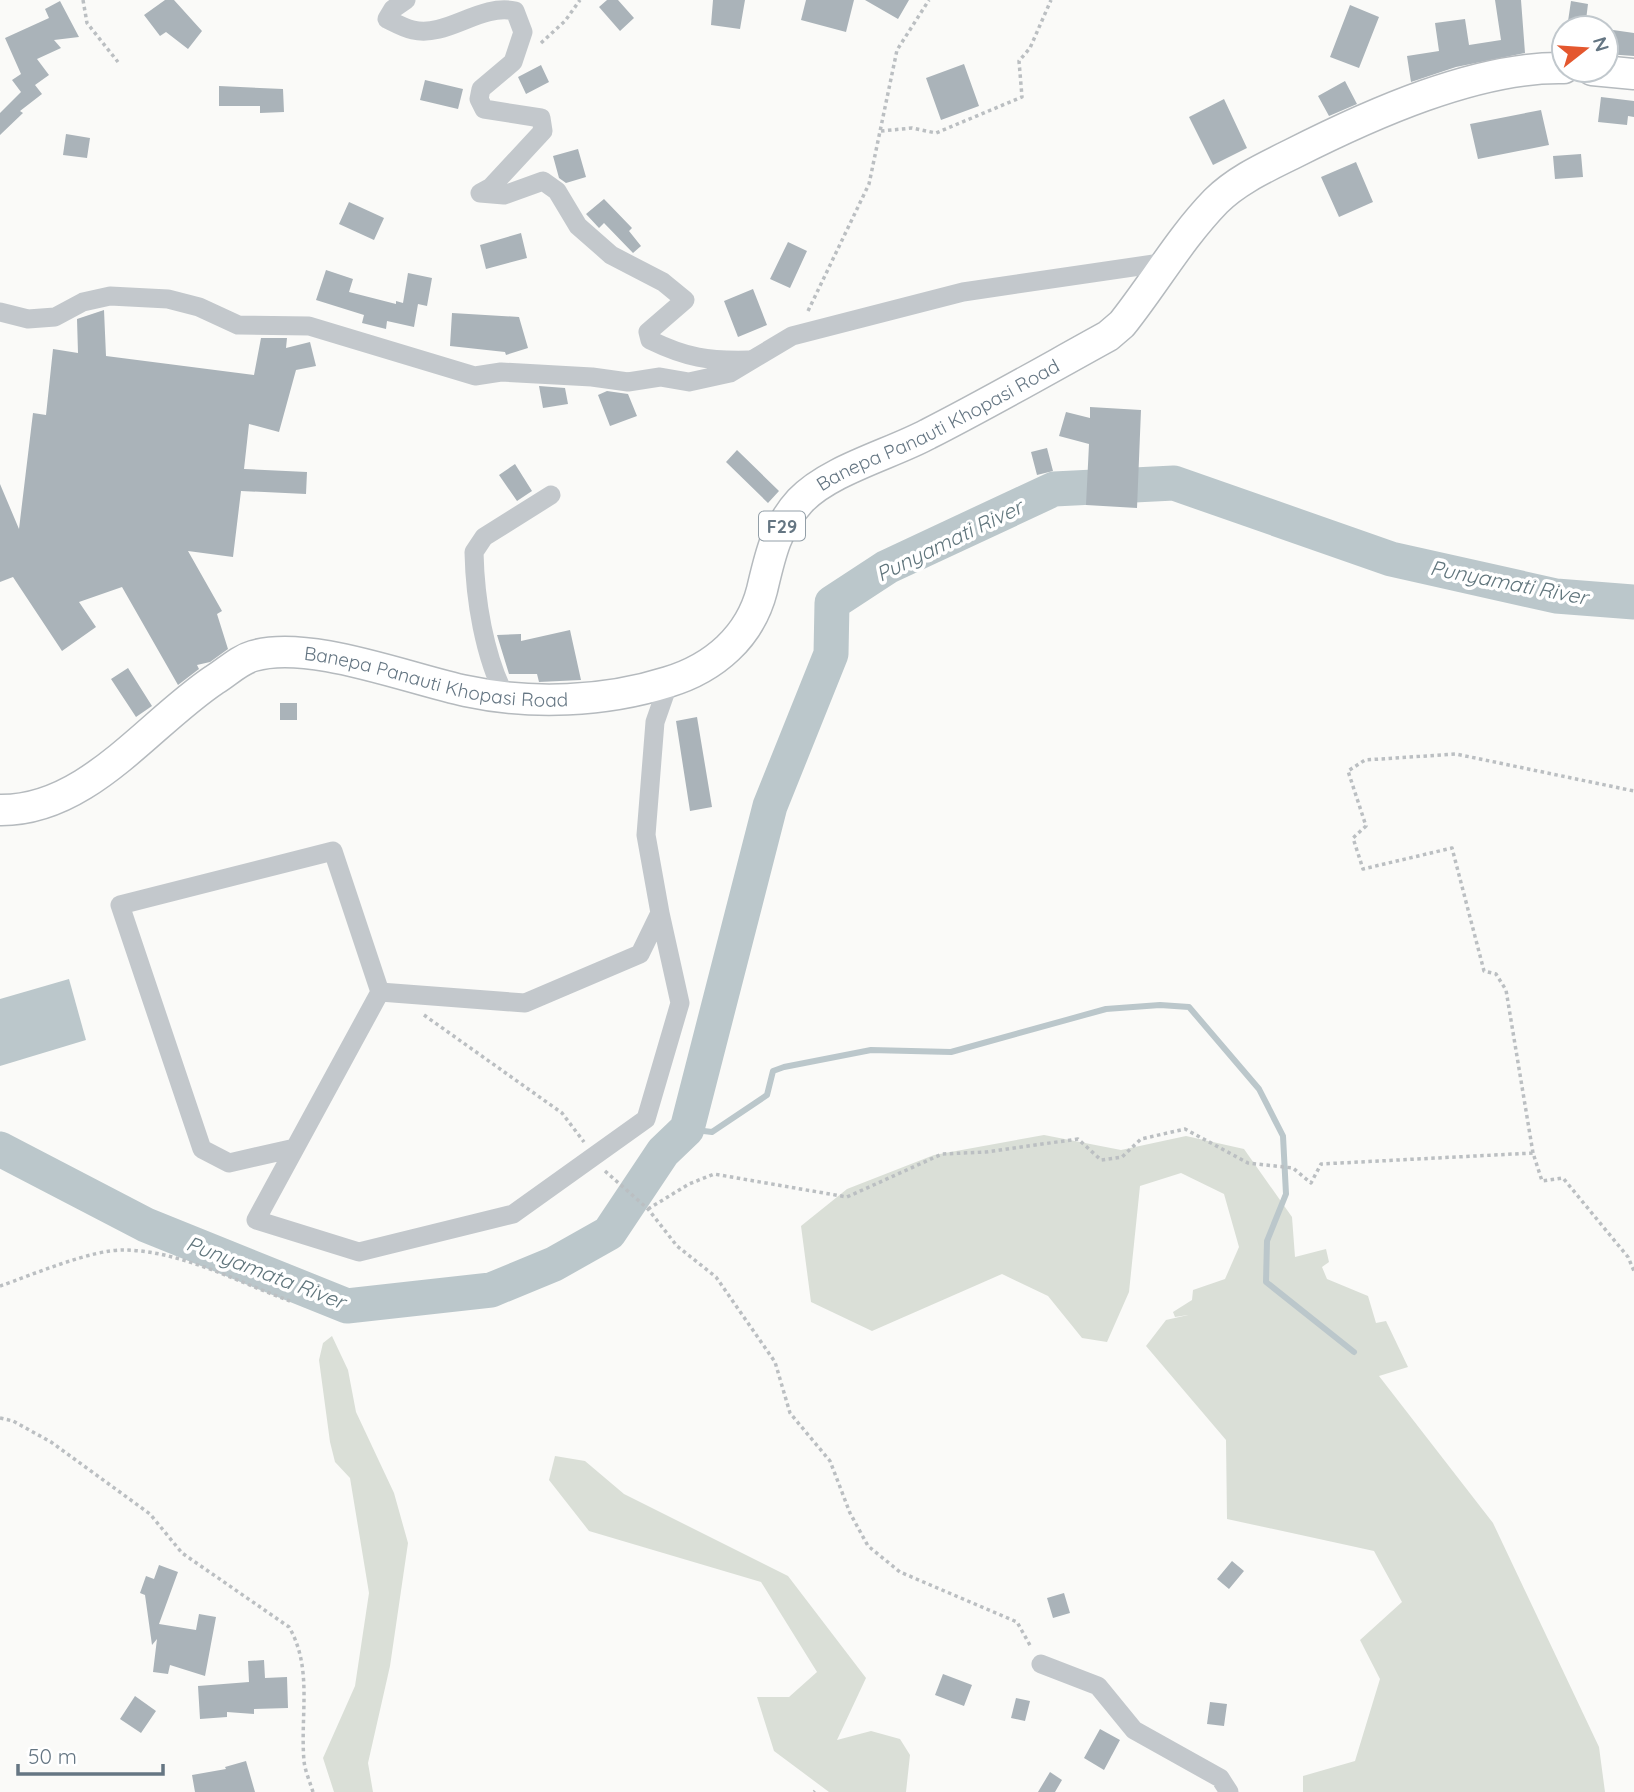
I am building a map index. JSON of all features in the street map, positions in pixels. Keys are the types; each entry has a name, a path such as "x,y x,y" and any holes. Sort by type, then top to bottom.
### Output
{"main road":[{"name":"Banepa Panauti Khopasi Road","path":"0,810 24,810 47,804 90,781 195,693 248,657 266,652 307,653 506,698 553,699 615,695 669,682 709,664 743,634 761,593 769,552 785,520 803,498 825,483 927,435 1108,336 1122,324 1216,201 1238,183 1326,137 1388,109 1483,79 1550,70"}],"street":[{"path":"406,0 393,9 387,19 415,31 439,28 501,8 515,11 523,32 513,62 481,89 479,99 484,109 541,118 543,131 491,187 480,193 504,195 543,181 557,191 578,226 611,255 663,282 685,300 654,323 648,332 650,340 680,355 709,361 749,360"},
{"path":"0,312 28,319 55,317 83,302 110,296 168,299 199,307 238,325 309,326 475,376 501,372 592,377 628,382 660,377 689,382 730,373 792,336 963,292 1167,262"},
{"path":"506,698 496,679 489,654 474,552 484,537 551,495"},
{"path":"367,1016 256,1220 359,1252 513,1214 646,1119 680,1003 646,835 655,722 669,682"},
{"path":"333,851 387,993 367,1016 295,1148 229,1163 202,1149 120,905 333,851"},
{"path":"387,993 525,1003 640,954 660,913"},
{"path":"1041,1664 1098,1686 1134,1730 1220,1778 1229,1792"}],"path":[{"path":"83,0 87,23 118,62"},
{"path":"513,62 565,21 580,0"},
{"path":"792,336 812,305 869,184 897,50 929,0"},
{"path":"881,131 912,128 936,132 1022,97 1019,61 1030,48 1051,0"},
{"path":"1634,791 1456,754 1365,760 1348,771 1366,826 1353,838 1363,869 1452,848 1484,971 1496,974 1506,990 1533,1153 1542,1181 1563,1178 1628,1257 1634,1271"},
{"path":"387,993 562,1113 610,1178 648,1209 677,1246 716,1277 775,1362 790,1413 830,1461 850,1513 868,1546 900,1572 941,1592 995,1611 1017,1622 1041,1664"},
{"path":"648,1209 689,1184 714,1174 847,1197 942,1154 986,1152 1078,1139 1101,1160 1122,1157 1141,1139 1185,1129 1248,1163 1293,1168 1311,1183 1321,1164 1533,1153"},
{"path":"0,1286 80,1259 123,1250 169,1256 290,1301"},
{"path":"0,1418 13,1421 51,1442 150,1514 182,1553 289,1627 300,1646 304,1686 304,1763 313,1792"}],"shaded area":[{"path":"69,979 86,1040 0,1066 0,999"},
{"path":"1044,1135 1121,1150 1186,1136 1244,1149 1292,1217 1295,1257 1326,1249 1329,1262 1322,1267 1327,1279 1368,1296 1376,1323 1386,1321 1408,1367 1379,1376 1493,1523 1599,1747 1605,1792 1303,1792 1303,1776 1355,1761 1380,1679 1360,1640 1402,1602 1374,1551 1227,1519 1226,1440 1146,1346 1166,1320 1188,1315 1175,1317 1173,1312 1192,1300 1193,1290 1225,1279 1239,1247 1224,1194 1181,1173 1140,1186 1129,1292 1107,1342 1082,1338 1048,1296 1002,1274 872,1331 811,1302 801,1226 847,1189 934,1155"},
{"path":"332,1336 348,1370 356,1412 394,1493 408,1543 390,1666 368,1763 373,1792 334,1792 323,1758 355,1686 369,1593 350,1478 335,1462 330,1442 319,1360 323,1343"},
{"path":"555,1456 585,1461 624,1494 788,1576 866,1678 837,1740 871,1731 900,1739 910,1755 906,1792 829,1792 774,1751 757,1697 789,1697 817,1672 761,1582 589,1531 549,1480"}],"building":[{"path":"165,0 174,0 202,31 188,49 166,32 160,36 144,15"},
{"path":"607,0 618,0 634,18 620,31 599,7"},
{"path":"713,0 745,0 740,29 711,25"},
{"path":"806,0 854,0 846,32 801,20"},
{"path":"865,0 909,0 898,19"},
{"path":"1495,0 1521,0 1525,53 1456,67 1411,82 1407,56 1439,51 1435,23 1465,19 1469,45 1501,40"},
{"path":"60,1 79,37 54,40 61,48 37,59 49,75 35,85 42,94 20,111 23,113 0,135 0,113 21,92 12,80 21,74 5,38 49,18 45,9"},
{"path":"1571,1 1588,4 1587,14 1569,14"},
{"path":"1350,5 1379,17 1359,68 1330,57"},
{"path":"1620,31 1634,33 1634,56 1620,55"},
{"path":"964,64 979,106 941,120 926,78"},
{"path":"541,65 549,82 526,94 518,77"},
{"path":"425,80 463,89 458,109 420,100"},
{"path":"1345,81 1357,104 1329,116 1318,96"},
{"path":"219,86 283,89 284,112 260,113 260,106 219,106"},
{"path":"1601,97 1634,101 1634,117 1628,116 1627,125 1598,122"},
{"path":"1224,99 1247,148 1213,165 1189,117"},
{"path":"1541,110 1549,145 1478,159 1470,124"},
{"path":"66,134 90,138 87,158 63,155"},
{"path":"578,149 586,177 566,183 559,178 553,156"},
{"path":"1581,154 1583,177 1555,179 1553,156"},
{"path":"1356,162 1373,202 1339,217 1321,177"},
{"path":"604,199 632,228 629,231 641,246 633,253 604,223 599,228 586,214"},
{"path":"349,202 384,218 374,240 339,224"},
{"path":"521,233 527,258 486,269 480,245"},
{"path":"788,242 807,251 790,288 770,279"},
{"path":"326,270 353,279 349,292 396,304 396,301 403,303 408,273 432,278 427,306 418,304 414,327 387,321 386,329 362,323 364,315 316,300"},
{"path":"753,289 767,325 738,337 724,301"},
{"path":"104,310 106,356 254,375 261,338 287,338 286,348 310,342 316,366 296,370 279,432 249,424 244,469 307,472 306,494 241,491 233,557 188,551 222,611 217,614 228,649 210,662 197,665 199,669 178,685 122,587 79,602 96,627 62,651 13,577 0,582 0,484 19,529 33,413 46,415 53,349 78,353 77,319"},
{"path":"452,313 519,317 528,348 506,355 505,352 450,346"},
{"path":"539,386 565,388 568,404 543,408"},
{"path":"607,391 628,394 637,416 610,426 598,395"},
{"path":"1090,407 1141,410 1137,508 1086,505 1089,444 1059,436 1066,412 1090,418"},
{"path":"1047,448 1053,471 1037,475 1031,452"},
{"path":"737,450 779,491 768,503 726,462"},
{"path":"515,464 532,491 517,501 499,475"},
{"path":"570,630 581,680 539,682 537,674 509,674 497,635 521,634 521,641"},
{"path":"128,668 152,706 136,717 111,679"},
{"path":"280,703 297,703 297,720 280,720"},
{"path":"697,717 712,807 690,811 676,721"},
{"path":"1232,1561 1244,1571 1229,1589 1217,1579"},
{"path":"159,1565 178,1572 159,1624 196,1630 199,1614 216,1617 205,1676 170,1665 168,1674 153,1672 157,1639 152,1645 145,1595 140,1593 146,1576 154,1579"},
{"path":"1064,1593 1070,1613 1053,1618 1047,1598"},
{"path":"264,1660 265,1678 287,1677 288,1708 254,1709 254,1714 227,1712 227,1717 200,1719 198,1686 249,1682 248,1661"},
{"path":"943,1674 972,1685 964,1706 935,1695"},
{"path":"135,1696 156,1711 141,1733 120,1719"},
{"path":"1016,1698 1030,1701 1025,1721 1011,1718"},
{"path":"1210,1702 1227,1704 1224,1726 1207,1724"},
{"path":"1100,1729 1120,1740 1104,1770 1084,1758"},
{"path":"246,1761 255,1792 195,1792 192,1775 226,1769 225,1767"},
{"path":"1050,1772 1062,1780 1055,1792 1038,1792"}],"waterway":[{"name":"Punyamati River","path":"0,1149 146,1225 347,1306 491,1290 554,1264 609,1233 663,1152 687,1129 770,806 831,654 832,603 887,567 1054,489 1174,483 1391,559 1556,596 1634,602"},
{"path":"687,1129 712,1132 767,1095 773,1071 784,1067 871,1050 951,1052 1106,1009 1160,1005 1189,1007 1259,1089 1283,1136 1286,1194 1267,1241 1266,1282 1354,1352"}],"water label":[{"name":"Punyamata River","path":"266,1272"}]}
